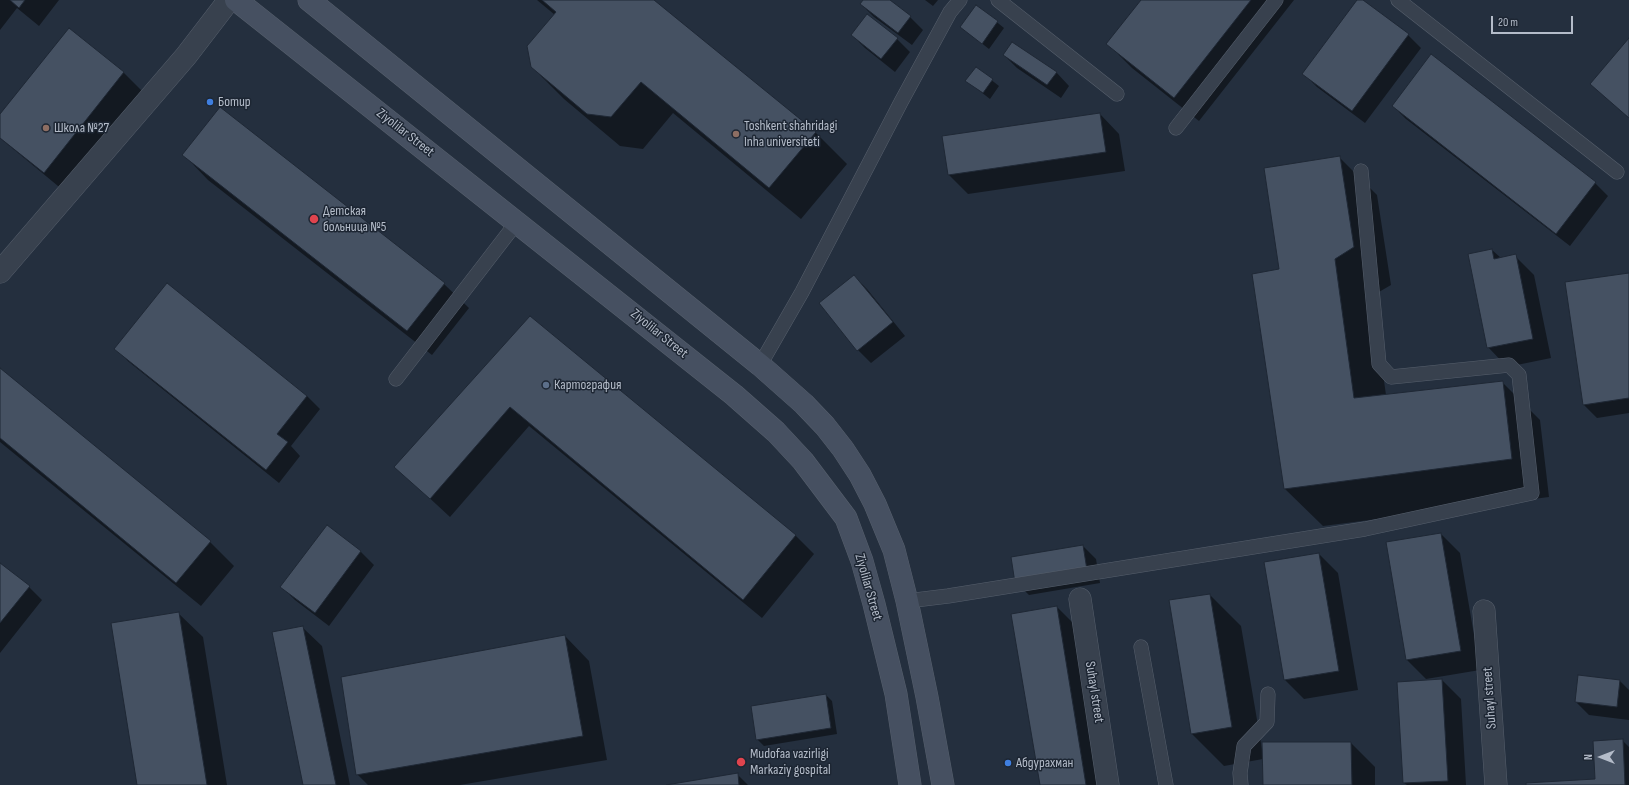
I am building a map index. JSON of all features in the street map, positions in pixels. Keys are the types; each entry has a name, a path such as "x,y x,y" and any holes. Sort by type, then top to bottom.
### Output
{"main road":[{"name":"Ziyolilar Street","path":"236,0 734,395 776,432 804,461 846,518 854,539 874,604 896,694 910,785"},
{"path":"310,0 760,365 804,404 825,426 843,449 860,475 885,526 894,550 907,601 943,785"}],"street":[{"path":"0,272 186,56 229,0"},
{"name":"Suhayl street","path":"1080,599 1108,785"},
{"name":"Suhayl street","path":"1484,612 1496,785"}],"lane":[{"path":"760,365 802,292 901,102 950,12 960,0"},
{"path":"998,0 1117,94"},
{"path":"1176,128 1276,0"},
{"path":"1398,0 1617,172"},
{"path":"907,601 948,596 1364,529 1532,493 1519,374 1509,365 1391,377 1379,364 1361,171"},
{"path":"396,379 517,222"},
{"path":"1141,647 1166,785"},
{"path":"1241,785 1240,773 1244,746 1267,722 1268,694"}],"building":[{"path":"10,0 25,0 19,8"},
{"path":"542,0 654,0 816,132 769,188 641,82 611,117 587,114 531,67 527,46 556,12"},
{"path":"863,0 890,0 911,16 898,33 860,4"},
{"path":"1141,0 1251,0 1174,98 1106,44"},
{"path":"1357,0 1363,0 1409,34 1352,111 1302,74"},
{"path":"976,5 998,21 982,44 960,27"},
{"path":"867,14 898,38 881,59 851,35"},
{"path":"69,28 124,72 44,173 0,138 0,114"},
{"path":"1629,38 1629,118 1590,84"},
{"path":"1012,42 1057,72 1047,85 1003,55"},
{"path":"1431,54 1596,182 1556,234 1392,106"},
{"path":"976,67 993,79 983,93 965,81"},
{"name":"Детская больница №5","path":"220,107 445,283 407,331 182,155"},
{"path":"1100,113 1106,152 948,175 942,136"},
{"path":"1340,156 1354,247 1335,259 1354,398 1503,381 1512,459 1284,489 1252,274 1279,269 1264,168"},
{"path":"1492,249 1494,259 1516,254 1533,339 1487,348 1468,254"},
{"path":"1629,273 1629,398 1583,405 1565,282"},
{"path":"854,275 893,322 857,351 819,303"},
{"path":"167,283 307,396 277,434 288,442 266,470 114,349"},
{"path":"530,316 796,535 743,600 510,407 430,499 394,467"},
{"path":"0,368 211,541 176,583 0,438"},
{"path":"327,525 361,551 315,613 280,587"},
{"path":"1441,533 1461,651 1406,660 1386,542"},
{"path":"1083,545 1087,570 1015,583 1011,557"},
{"path":"1319,553 1339,671 1284,680 1264,562"},
{"path":"0,563 30,586 0,623"},
{"path":"1210,594 1232,727 1191,734 1169,600"},
{"path":"1057,606 1086,785 1040,785 1011,614"},
{"path":"179,612 207,785 137,785 111,623"},
{"path":"303,626 336,785 303,785 272,632"},
{"path":"565,635 583,736 356,775 341,677"},
{"path":"1578,675 1620,680 1617,707 1575,702"},
{"path":"1442,679 1448,781 1403,783 1397,682"},
{"path":"826,694 831,728 756,740 751,706"},
{"path":"1623,739 1625,785 1526,785 1526,783 1595,779 1593,741"},
{"path":"1262,742 1351,742 1352,785 1263,785"},
{"path":"738,773 739,785 666,785"}],"place":[{"name":"Ботир","path":"210,102"},
{"name":"Школа №27","path":"46,128"},
{"name":"Toshkent shahridagi Inha universiteti","path":"736,134"},
{"name":"Детская больница №5","path":"314,219"},
{"name":"Картография","path":"546,385"},
{"name":"Mudofaa vazirligi Markaziy gospital","path":"741,762"},
{"name":"Абдурахман","path":"1008,763"}]}
